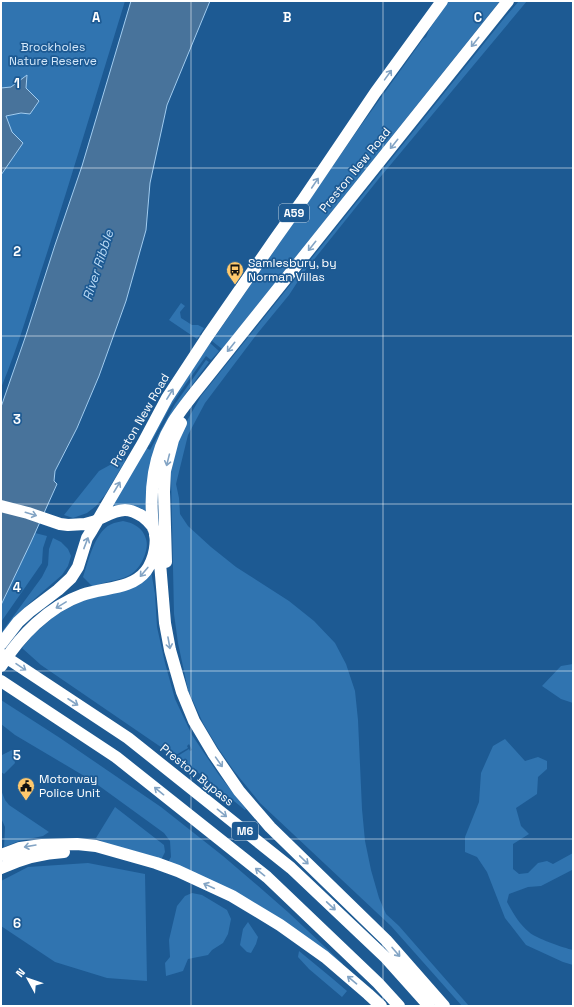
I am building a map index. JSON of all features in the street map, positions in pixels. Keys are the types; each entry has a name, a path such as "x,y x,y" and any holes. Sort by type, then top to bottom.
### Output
{"highway":[{"name":"Preston New Road","path":"1,644 28,612 58,590 71,578 78,566 87,538 144,443 167,398 207,337 375,93 442,1"},
{"name":"Preston New Road","path":"154,532 152,490 155,464 160,449 174,422 191,398 508,1"},
{"path":"165,623 167,583 164,492 165,471 173,440 191,398"},
{"path":"1,506 60,524 85,524 97,521 121,510 134,512 149,522 154,532 160,563 165,623 170,650 182,692 194,721 213,753 239,791 270,827 386,940 444,1006"},
{"path":"1,666 29,630 50,612 71,599 83,594 126,585 134,582 141,576 151,564 154,555 154,532"},
{"name":"Preston Bypass","path":"1,654 128,738 291,868 386,958 429,1006"},
{"name":"M6","path":"1,681 116,757 267,876 378,983 399,1006"},
{"path":"1,855 25,847 77,844 96,846 178,871 232,896 273,920 325,957 381,1006"},
{"path":"1,868 27,857 50,852 125,854"}],"green space":[{"name":"Brockholes Nature Reserve","path":"1,1 125,1 20,338 1,388"},
{"path":"448,1 500,1 222,349 212,341 357,131 423,39 426,37"},
{"path":"519,1 527,1 377,181 304,272 289,295 257,334 205,403 188,435 176,484 180,514 188,526 236,567 289,601 314,621 335,643 346,664 355,691 365,841 379,898 386,914 399,926 469,1006 462,1006 391,926 260,803 234,771 203,723 188,690 178,643 174,614 171,473 177,444 188,419 201,396"},
{"path":"181,303 185,306 180,312 181,318 192,325 198,325 204,328 197,339 169,320"},
{"path":"210,343 219,351 211,360 206,356 170,407 150,445 148,444 167,408"},
{"path":"206,360 209,362 172,415 146,511 130,505 112,506 146,448 150,450 175,404"},
{"path":"123,456 125,461 105,495 96,506 87,513 73,518 64,515 99,471 119,460"},
{"path":"123,521 131,523 140,529 145,535 147,544 144,557 134,572 128,576 93,587 83,577 97,538 107,526"},
{"path":"35,533 47,536 43,548 42,563 1,622 1,605"},
{"path":"53,538 61,542 68,549 71,556 68,566 62,575 24,608 1,634 42,577 48,565 49,549"},
{"path":"151,571 155,594 157,627 175,699 192,735 219,775 246,809 245,810 203,776 176,757 189,749 190,751 192,750 189,744 187,746 188,748 174,756 41,665 22,648 34,634 57,614 86,599"},
{"path":"573,664 573,703 561,699 542,686 561,666"},
{"path":"1,700 60,738 161,807 257,885 343,964 342,965 168,862 171,857 170,841 164,833 91,780 15,735 1,724"},
{"path":"505,739 525,761 538,757 547,761 547,769 538,777 537,794 516,808 521,826 529,834 513,844 513,869 519,874 528,873 538,863 547,861 553,864 573,853 572,870 541,886 528,887 509,894 507,902 525,929 537,937 573,950 573,965 526,945 505,918 487,872 477,857 465,852 465,837 479,802 481,773 493,746"},
{"path":"12,750 15,763 4,774 1,772 1,754 2,755"},
{"path":"1,790 9,805 49,832 43,836 19,841 4,847 5,827 1,818"},
{"path":"115,807 164,845 165,852 161,860 110,846 96,838"},
{"path":"88,863 145,874 147,981 107,978 55,962 1,926 1,881 28,867"},
{"path":"192,893 202,895 227,910 231,919 228,934 223,943 212,950 208,955 188,959 183,971 166,976 165,963 170,957 169,940 177,906 185,896"},
{"path":"248,922 258,937 251,953 247,952 240,945 243,929"},
{"path":"299,951 347,991 342,997 309,969 298,957"}],"water":[{"name":"River Ribble","path":"131,1 210,1 167,105 150,183 146,230 126,301 99,376 77,428 55,471 54,481 57,484 1,605 1,407 82,166"},
{"path":"27,75 26,88 39,101 30,114 21,113 6,116 12,132 23,143 1,175 1,88 11,87"}],"place":[{"name":"Samlesbury, by Norman Villas","path":"235,285"},
{"name":"Motorway Police Unit","path":"26,801"}]}
